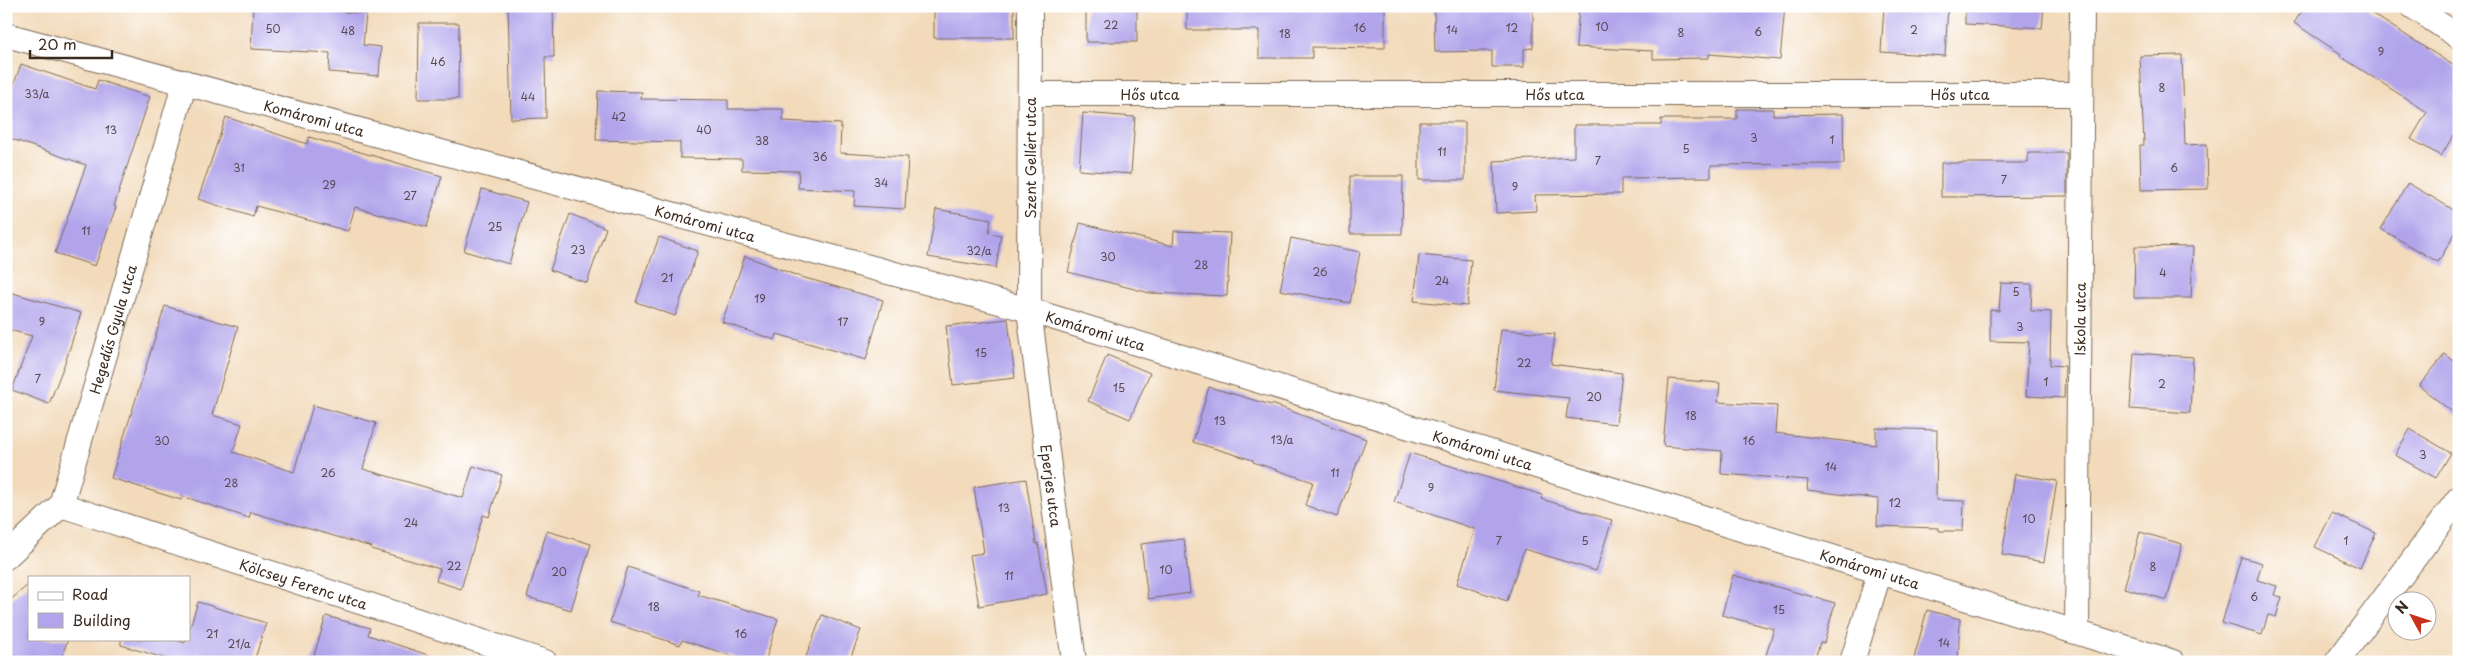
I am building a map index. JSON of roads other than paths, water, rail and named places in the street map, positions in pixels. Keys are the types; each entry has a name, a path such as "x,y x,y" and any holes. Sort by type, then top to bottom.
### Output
{"street":[{"name":"Szent Gellért utca","path":"1029,310 1030,6"},
{"name":"Iskola utca","path":"2077,631 2082,6"},
{"path":"2412,6 2459,37"},
{"name":"Komáromi utca","path":"6,35 1029,310 2173,662"},
{"name":"Hegedűs Gyula utca","path":"61,506 186,82"},
{"name":"Hős utca","path":"1030,94 2081,94"},
{"name":"Eperjes utca","path":"1029,310 1074,662"},
{"path":"2336,662 2459,498"},
{"path":"6,557 61,506"},
{"name":"Kölcsey Ferenc utca","path":"61,506 545,662"},
{"path":"1852,662 1880,571"}]}
